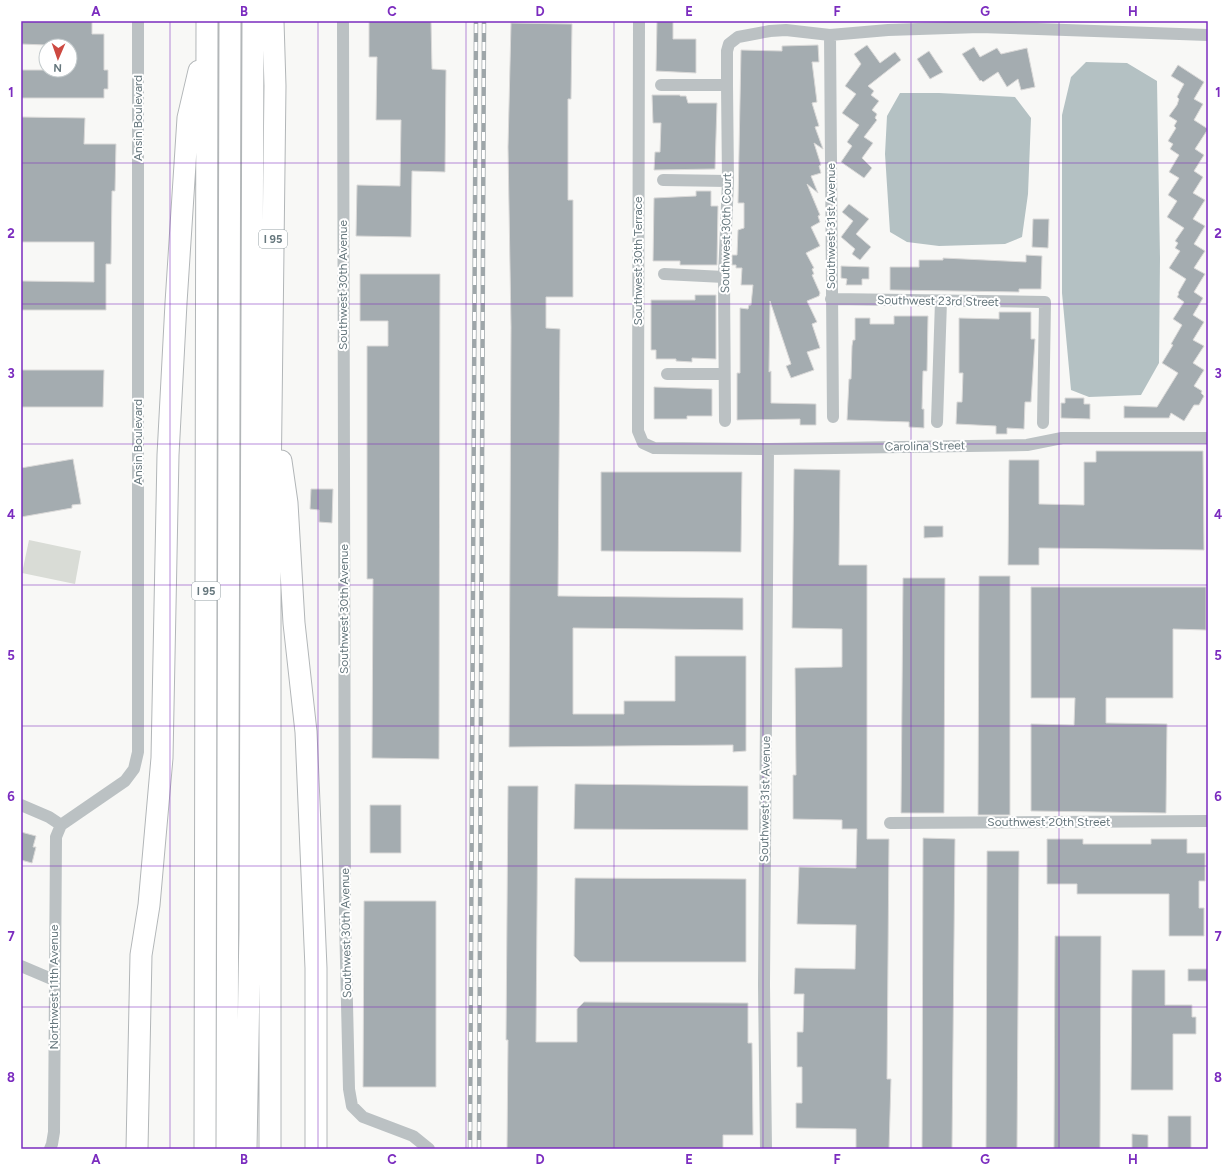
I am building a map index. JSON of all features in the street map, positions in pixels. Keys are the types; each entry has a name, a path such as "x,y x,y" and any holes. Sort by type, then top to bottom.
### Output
{"highway":[{"path":"227,1149 230,21"},
{"path":"246,1149 250,929 253,21"},
{"name":"I 95","path":"270,1149 271,391 275,86 274,21"},
{"path":"275,86 286,21"},
{"path":"138,1149 137,1125 141,955 149,904 162,758 168,455 187,134 188,118 207,27"},
{"name":"I 95","path":"205,1149 207,27"},
{"path":"271,391 287,503 294,623 306,732 316,968 318,1145"},
{"path":"127,1149 137,1125"}],"street":[{"name":"Ansin Boulevard","path":"61,825 125,781 134,769 138,752 138,21"},
{"name":"Southwest 30th Avenue","path":"343,21 344,903 349,1089 352,1106 363,1117 413,1136 429,1149"},
{"name":"Southwest 30th Terrace","path":"640,21 638,432 643,443"},
{"path":"786,26 830,35 888,26 980,24 1096,26 1208,35"},
{"name":"Southwest 30th Court","path":"725,421 724,277 728,181 727,51 729,44 738,37 770,31 786,26"},
{"name":"Southwest 31st Avenue","path":"830,35 833,417"},
{"path":"661,85 727,85"},
{"path":"663,180 728,181"},
{"path":"664,274 724,277"},
{"name":"Southwest 23rd Street","path":"831,299 1045,302 1043,423"},
{"path":"937,422 941,301"},
{"path":"667,374 724,374"},
{"name":"Carolina Street","path":"643,443 656,448 768,449 1027,445 1062,438 1208,438"},
{"name":"Southwest 31st Avenue","path":"766,1149 764,977 768,449"},
{"path":"21,805 49,817 61,825"},
{"name":"Southwest 20th Street","path":"890,823 1208,821"},
{"name":"Northwest 11th Avenue","path":"50,1149 54,1132 56,837 61,825"},
{"path":"21,966 54,980"}],"shaded area":[{"path":"1086,62 1127,63 1157,81 1160,258 1159,363 1141,395 1089,397 1071,390 1062,293 1062,115 1071,77"},
{"path":"900,93 939,93 1015,97 1031,118 1028,194 1022,237 1005,244 939,246 907,242 890,232 885,154 887,116"},
{"path":"29,540 81,551 75,584 22,573"}],"building":[{"path":"21,21 92,21 92,34 104,34 104,70 108,70 108,89 104,89 104,98 21,98 21,70 38,70 38,78 78,78 78,38 38,38 38,45 21,44"},
{"path":"369,21 431,21 432,69 446,70 445,172 412,171 411,237 356,236 357,185 400,186 401,120 376,120 377,57 369,57"},
{"path":"657,21 673,21 673,39 696,39 696,73 656,71"},
{"path":"511,23 572,24 571,99 568,99 568,200 573,200 573,297 546,297 546,328 560,329 558,596 743,598 743,630 573,628 573,714 624,714 624,701 675,701 675,656 746,656 746,751 733,752 733,745 509,747 511,327 508,147"},
{"path":"818,45 819,62 812,62 817,102 812,103 819,126 815,127 823,149 814,143 821,165 819,166 821,173 811,176 818,193 807,184 820,215 818,216 820,222 811,227 820,246 806,253 814,268 812,269 814,274 812,275 820,293 819,296 807,301 817,322 812,324 820,348 807,352 814,370 791,378 786,366 791,364 770,301 769,372 771,371 771,403 816,404 816,425 800,425 800,419 737,420 737,373 740,373 740,308 748,309 749,305 751,305 753,285 741,285 742,268 736,268 736,265 732,265 732,255 737,255 738,230 744,228 744,203 738,203 741,50 782,51 782,46"},
{"path":"867,45 880,63 895,52 901,60 868,86 874,91 871,95 879,101 872,110 877,114 875,118 877,120 864,137 873,143 862,158 872,168 864,178 841,162 852,146 847,142 859,125 842,113 856,94 845,86 861,64 854,54"},
{"path":"974,47 980,57 997,48 1001,54 1027,48 1035,87 1021,90 1018,79 1007,87 998,72 983,82 981,80 980,81 962,54"},
{"path":"929,51 943,72 930,79 917,59"},
{"path":"1178,65 1204,82 1194,99 1203,104 1194,120 1208,129 1195,149 1204,155 1194,171 1203,177 1193,193 1205,200 1193,219 1205,226 1194,244 1205,251 1194,268 1205,274 1194,292 1203,298 1193,315 1204,322 1193,340 1204,346 1193,363 1204,370 1194,386 1202,391 1201,393 1204,396 1199,405 1194,405 1184,421 1171,413 1169,418 1124,418 1124,406 1157,407 1178,373 1162,363 1173,345 1171,344 1182,325 1173,319 1184,302 1177,297 1186,279 1169,268 1180,251 1175,248 1178,243 1175,241 1184,228 1167,217 1177,201 1168,195 1179,178 1169,172 1179,155 1170,149 1173,144 1168,141 1176,128 1174,126 1177,121 1169,116 1177,105 1179,99 1177,97 1184,84 1171,76"},
{"path":"652,95 686,96 688,103 717,103 715,169 654,170 655,152 660,152 661,123 653,123"},
{"path":"21,117 85,118 84,144 116,144 115,191 112,191 111,264 106,264 106,310 21,310 21,281 94,282 94,242 21,242"},
{"path":"696,191 711,191 711,206 718,206 717,265 680,265 680,261 653,261 654,198 696,196"},
{"path":"849,204 869,219 856,234 871,247 860,260 852,254 855,249 841,237 853,221 842,212"},
{"path":"1033,219 1049,219 1048,248 1032,247"},
{"path":"1026,255 1042,256 1041,289 1019,289 1019,292 890,290 890,267 919,267 919,260 943,260 943,258 1026,262"},
{"path":"841,266 869,267 869,279 862,279 862,285 846,285 847,279 841,278"},
{"path":"360,274 440,274 439,759 372,758 373,579 367,579 367,346 388,346 388,321 360,321"},
{"path":"695,295 716,295 716,359 692,358 692,362 676,361 676,359 656,359 656,350 651,350 651,300 695,300"},
{"path":"999,312 1031,312 1031,339 1035,339 1031,402 1025,402 1024,429 1007,428 1007,434 996,434 996,426 956,424 957,402 962,402 963,373 959,373 959,318 999,319"},
{"path":"894,316 928,316 927,371 923,371 922,409 924,409 924,428 909,427 909,422 847,420 849,379 851,379 852,346 853,340 855,340 855,318 870,318 870,324 894,324"},
{"path":"21,370 104,370 103,407 21,407"},
{"path":"654,387 712,389 712,416 687,416 687,419 654,419"},
{"path":"1065,398 1084,398 1084,404 1090,404 1090,419 1061,418 1061,403 1065,403"},
{"path":"1096,451 1203,451 1204,550 1039,548 1039,565 1008,565 1009,460 1039,460 1039,504 1084,505 1084,462 1096,462"},
{"path":"73,459 81,504 72,505 72,508 21,517 21,468"},
{"path":"794,469 840,470 839,565 867,565 867,839 889,839 887,1079 891,1079 889,1149 856,1149 856,1129 796,1128 796,1103 802,1103 802,1067 797,1067 797,1032 803,1032 804,994 794,994 795,968 855,969 856,925 797,924 799,867 856,868 857,829 842,829 842,820 793,819 793,775 796,775 795,668 842,667 842,629 792,628"},
{"path":"601,472 742,472 741,552 601,551"},
{"path":"311,489 333,489 332,523 319,522 319,510 310,509"},
{"path":"924,526 943,526 943,537 924,538"},
{"path":"979,576 1010,576 1010,815 978,815"},
{"path":"903,578 945,578 944,813 901,813"},
{"path":"1031,587 1206,587 1206,630 1173,629 1173,698 1106,698 1106,723 1167,724 1166,813 1031,811 1031,724 1074,725 1075,698 1031,698"},
{"path":"575,784 748,786 748,830 574,829"},
{"path":"508,786 538,786 536,1042 577,1042 577,1009 584,1002 748,1003 748,1043 752,1043 753,1135 723,1135 723,1149 507,1149 508,1040 506,1040"},
{"path":"370,805 401,805 401,853 370,853"},
{"path":"21,832 36,836 33,847 36,847 32,863 21,860"},
{"path":"923,838 955,839 952,1149 922,1149"},
{"path":"1047,839 1083,839 1083,844 1151,844 1151,839 1187,839 1187,853 1205,853 1205,881 1199,881 1199,908 1204,908 1204,936 1169,936 1169,894 1077,894 1077,884 1047,884"},
{"path":"987,851 1019,851 1017,1149 986,1149"},
{"path":"575,878 746,879 746,962 580,962 574,956"},
{"path":"364,901 436,901 436,1087 363,1087"},
{"path":"1055,936 1101,936 1100,1149 1054,1149"},
{"path":"1188,969 1208,969 1208,981 1188,981"},
{"path":"1132,970 1165,970 1165,1005 1192,1005 1192,1017 1196,1017 1196,1034 1173,1034 1173,1090 1131,1090"},
{"path":"1168,1116 1191,1116 1191,1149 1168,1149"},
{"path":"1132,1134 1148,1135 1148,1149 1132,1149"}],"railway":[{"path":"470,1149 476,21"},
{"path":"479,1149 484,21"}]}
